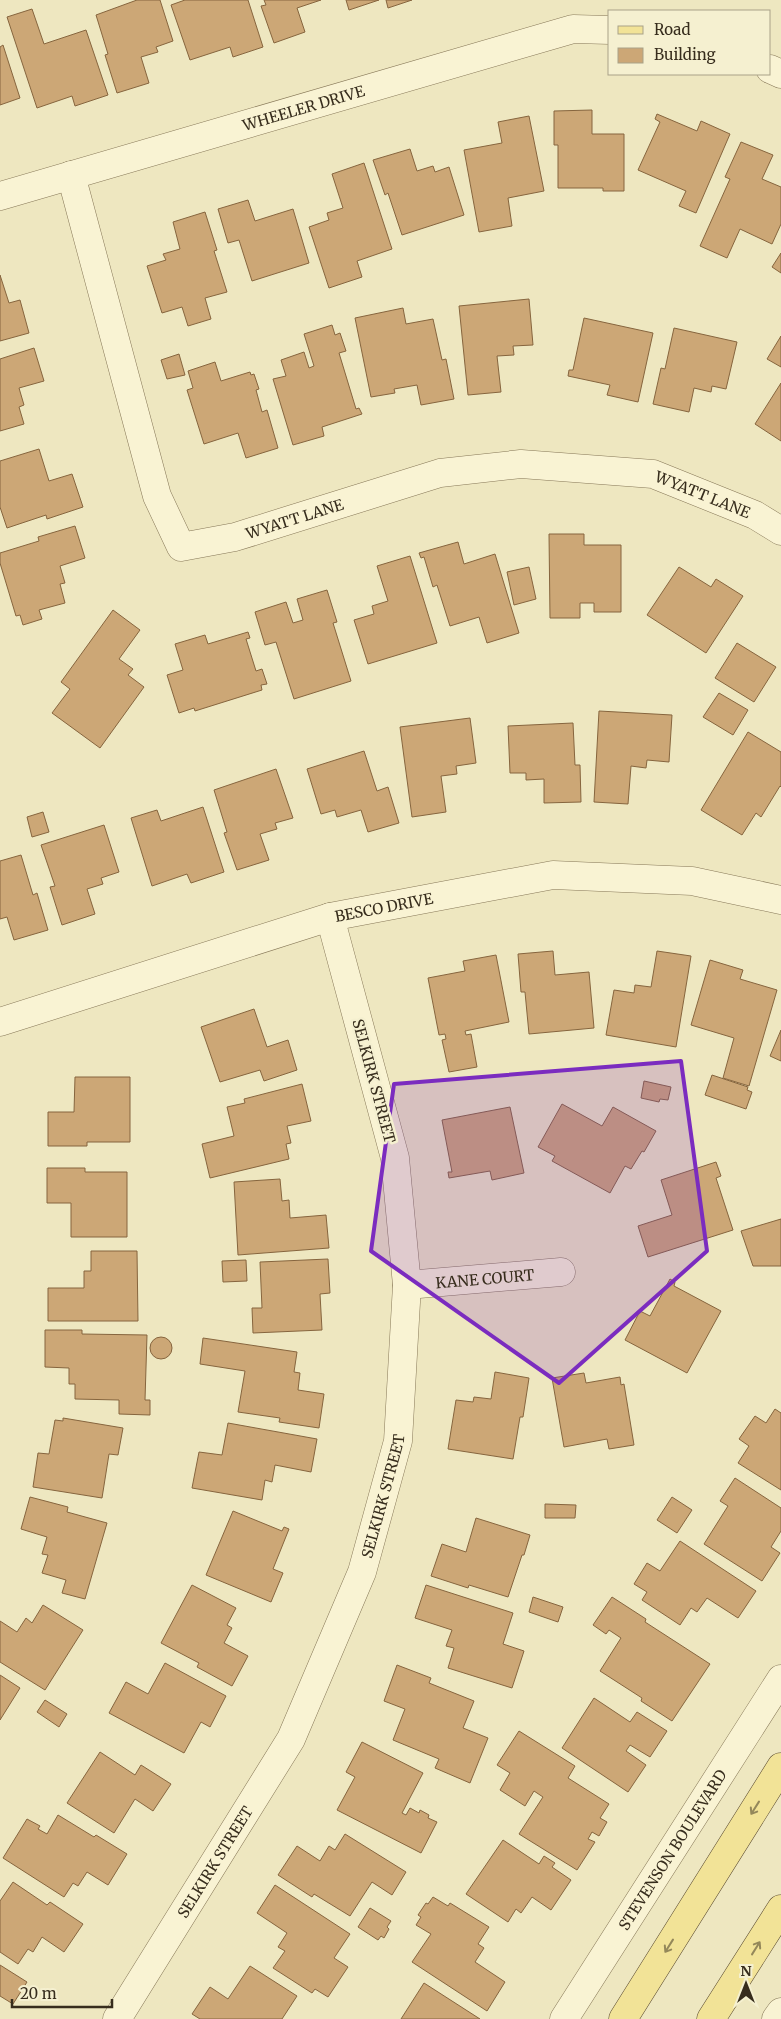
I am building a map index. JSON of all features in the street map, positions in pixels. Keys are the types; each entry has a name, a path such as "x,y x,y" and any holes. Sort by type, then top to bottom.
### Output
{"main road":[{"path":"623,2019 781,1767"},
{"path":"711,2019 781,1909"}],"street":[{"name":"WHEELER DRIVE","path":"0,196 574,29 608,30"},
{"name":"WYATT LANE","path":"71,175 157,496 181,547 235,537 440,473 521,464 653,474 755,515 781,531"},
{"name":"BESCO DRIVE","path":"0,1022 330,917 553,875 692,881 781,900"},
{"name":"SELKIRK STREET","path":"117,2019 291,1739 362,1572 398,1441 407,1285 394,1158 330,917"},
{"name":"KANE COURT","path":"407,1285 561,1272"},
{"name":"STEVENSON BOULEVARD","path":"564,2019 781,1679"},
{"path":"776,2019 781,2012"}],"highlighted area":[{"path":"681,1061 707,1251 559,1383 371,1251 394,1084"}],"building":[{"path":"137,0 160,0 173,41 156,47 158,52 141,57 149,83 117,93 105,55 108,54 96,15"},
{"path":"185,0 248,0 263,47 233,57 230,47 190,60 171,5"},
{"path":"264,0 321,0 297,8 305,32 274,43 261,6 266,5"},
{"path":"346,0 379,0 349,10"},
{"path":"386,0 412,0 388,8"},
{"path":"32,9 44,44 86,30 108,95 75,106 72,96 37,108 7,17"},
{"path":"3,45 20,98 0,105 0,47"},
{"path":"592,110 592,134 624,134 624,191 603,191 603,188 558,188 558,145 554,145 554,111"},
{"path":"657,114 697,131 701,121 730,134 696,213 679,206 686,191 638,170 660,122 655,119"},
{"path":"529,116 544,191 508,198 512,226 479,232 464,150 502,143 498,122"},
{"path":"741,142 773,155 762,179 781,187 781,224 772,244 740,229 727,258 700,246 730,179 725,177"},
{"path":"410,149 417,171 433,166 435,172 449,167 464,215 402,235 388,193 385,195 373,160"},
{"path":"364,163 392,249 357,261 362,277 329,288 309,227 329,220 327,213 343,208 332,174"},
{"path":"248,200 255,221 293,209 309,263 252,281 239,240 228,243 218,209"},
{"path":"205,212 217,250 214,251 227,292 205,298 211,319 188,326 182,307 162,313 147,266 166,260 163,254 180,249 173,222"},
{"path":"781,253 781,273 772,267"},
{"path":"0,275 9,303 20,300 29,333 0,341"},
{"path":"529,299 533,345 513,346 514,355 497,356 501,392 468,395 459,306"},
{"path":"403,308 406,324 433,319 442,360 446,359 454,399 421,405 417,385 394,389 395,393 371,397 355,318"},
{"path":"584,318 653,333 638,402 607,395 610,385 568,376 569,370 573,370"},
{"path":"332,325 335,335 340,333 346,351 339,353 356,409 359,408 362,414 322,427 324,436 293,445 273,379 286,376 281,360 304,352 309,368 314,366 304,334"},
{"path":"674,328 737,342 726,389 712,386 711,392 694,388 689,412 653,404 661,368 665,369"},
{"path":"781,336 781,367 767,359"},
{"path":"34,348 44,381 19,388 24,405 19,407 24,424 0,431 0,359"},
{"path":"179,354 185,375 167,379 161,360"},
{"path":"215,362 221,381 250,372 251,375 254,374 259,389 256,390 262,412 267,410 278,448 246,458 238,433 204,444 187,390 193,388 188,371"},
{"path":"781,383 781,441 755,424"},
{"path":"39,449 49,481 72,474 83,507 47,519 46,515 7,528 0,507 0,461"},
{"path":"75,526 85,558 60,566 65,583 60,584 65,603 39,610 42,619 23,625 20,615 16,616 0,563 0,553 39,541 38,537"},
{"path":"549,534 584,534 584,545 621,545 621,612 594,612 594,603 580,603 580,618 550,618"},
{"path":"458,542 464,564 495,554 519,633 487,643 479,617 450,626 437,585 433,587 424,557 421,558 419,553"},
{"path":"410,556 437,643 368,664 354,620 374,614 372,606 388,601 377,566"},
{"path":"529,567 536,599 514,605 507,572"},
{"path":"679,567 711,587 716,579 743,596 706,653 647,615"},
{"path":"327,590 337,622 333,623 351,681 294,699 276,642 265,645 255,612 286,602 293,623 303,620 297,599"},
{"path":"113,610 140,630 119,659 133,669 128,675 144,687 100,748 52,713 70,689 61,682"},
{"path":"248,632 250,638 246,639 256,671 262,669 267,684 261,685 262,690 195,711 194,708 179,713 167,675 183,670 175,644 205,635 208,644"},
{"path":"737,643 776,667 754,702 715,678"},
{"path":"719,693 748,710 733,735 703,717"},
{"path":"599,711 672,715 669,762 647,760 646,768 631,766 628,804 594,802"},
{"path":"470,718 476,763 456,766 457,774 441,776 446,812 412,817 400,727"},
{"path":"573,723 575,765 580,765 581,802 544,803 544,779 526,780 526,773 510,773 508,726"},
{"path":"748,732 781,752 781,787 761,817 756,813 742,835 701,810"},
{"path":"364,751 377,791 388,787 399,823 368,832 361,810 337,817 335,810 321,814 307,769"},
{"path":"276,769 293,818 275,823 277,829 260,834 269,860 237,870 224,833 227,832 214,790"},
{"path":"203,807 224,872 191,883 187,874 152,886 131,818 157,810 161,821"},
{"path":"43,812 49,832 32,837 27,817"},
{"path":"104,825 119,872 101,878 103,884 87,889 95,914 62,925 50,887 55,886 41,845"},
{"path":"21,855 33,895 37,893 48,930 14,940 7,917 0,919 0,861"},
{"path":"553,951 555,975 589,972 594,1028 529,1034 525,992 521,992 518,954"},
{"path":"657,951 691,956 676,1047 606,1035 614,990 634,993 635,985 651,987"},
{"path":"496,955 509,1022 465,1031 466,1035 471,1034 477,1067 449,1072 442,1040 446,1039 445,1034 439,1035 428,978 465,971 463,961"},
{"path":"710,960 743,970 740,979 777,990 749,1086 723,1078 734,1038 691,1025"},
{"path":"254,1009 267,1047 288,1040 297,1070 264,1081 260,1070 220,1082 201,1027"},
{"path":"781,1030 781,1061 770,1056"},
{"path":"712,1075 748,1087 747,1090 752,1092 746,1109 705,1095"},
{"path":"75,1077 130,1077 130,1142 87,1142 87,1146 48,1146 48,1112 74,1112"},
{"path":"644,1081 671,1087 668,1100 660,1099 659,1102 641,1098"},
{"path":"302,1084 311,1121 287,1126 291,1143 286,1144 289,1159 210,1178 202,1144 234,1136 227,1107 245,1103 244,1099"},
{"path":"562,1104 602,1126 613,1107 656,1131 644,1152 642,1151 631,1169 625,1166 610,1193 552,1161 555,1156 538,1147"},
{"path":"510,1107 524,1173 492,1180 490,1171 449,1178 448,1172 452,1172 442,1120"},
{"path":"716,1162 721,1176 716,1178 733,1230 648,1257 638,1226 672,1215 661,1180"},
{"path":"47,1168 85,1168 85,1172 127,1172 127,1237 71,1237 71,1203 47,1203"},
{"path":"280,1179 282,1201 289,1200 290,1218 326,1215 329,1248 238,1255 234,1182"},
{"path":"781,1219 781,1266 753,1266 741,1231"},
{"path":"91,1251 137,1251 138,1321 48,1321 48,1288 84,1288 84,1271 91,1271"},
{"path":"328,1259 330,1293 320,1294 322,1330 253,1333 252,1308 262,1308 260,1262"},
{"path":"246,1260 247,1281 223,1282 222,1261"},
{"path":"670,1279 675,1282 674,1286 721,1311 687,1373 625,1340 640,1311 650,1316"},
{"path":"45,1330 82,1330 82,1334 147,1335 145,1400 150,1400 150,1415 119,1414 119,1400 75,1399 75,1384 69,1384 69,1368 45,1367"},
{"path":"161,1337 169,1340 172,1348 169,1356 161,1359 153,1356 150,1348 153,1340"},
{"path":"203,1338 297,1352 294,1372 300,1373 298,1390 324,1394 319,1428 279,1422 280,1418 238,1412 245,1371 200,1364"},
{"path":"495,1372 529,1378 523,1417 520,1417 513,1459 448,1449 456,1400 473,1402 474,1397 491,1399"},
{"path":"584,1373 586,1383 620,1377 621,1385 624,1384 634,1445 609,1449 607,1439 564,1447 552,1378"},
{"path":"775,1409 781,1413 781,1490 738,1463 749,1446 739,1439 755,1416 766,1423"},
{"path":"63,1418 123,1428 118,1455 109,1454 102,1498 33,1487 38,1453 49,1454 55,1420 63,1421"},
{"path":"228,1423 317,1439 311,1472 275,1465 272,1482 265,1480 262,1500 192,1488 199,1452 222,1455"},
{"path":"735,1478 781,1508 781,1531 771,1547 780,1553 762,1581 704,1544 728,1506 720,1501"},
{"path":"30,1497 68,1507 67,1512 107,1523 85,1599 62,1593 66,1580 42,1573 48,1555 42,1554 47,1537 21,1529"},
{"path":"672,1497 692,1510 677,1533 657,1520"},
{"path":"545,1504 576,1505 575,1518 545,1518"},
{"path":"233,1511 282,1531 284,1527 289,1529 273,1569 283,1573 271,1602 206,1575"},
{"path":"476,1518 530,1535 508,1597 469,1585 468,1588 431,1576 442,1544 466,1552"},
{"path":"680,1541 756,1591 738,1618 707,1598 697,1612 691,1608 680,1625 642,1600 647,1592 634,1584 647,1563 660,1571"},
{"path":"192,1585 236,1608 227,1625 232,1628 224,1643 248,1656 232,1686 197,1667 199,1663 161,1643"},
{"path":"426,1585 513,1613 503,1644 524,1651 512,1688 448,1668 454,1648 446,1646 452,1630 415,1618"},
{"path":"533,1597 563,1607 558,1622 529,1612"},
{"path":"612,1597 646,1619 645,1622 710,1664 672,1721 641,1701 642,1698 600,1671 621,1638 609,1630 606,1634 593,1625"},
{"path":"43,1605 83,1630 45,1690 0,1662 0,1621 17,1632 26,1618 32,1623"},
{"path":"165,1663 226,1696 210,1727 201,1722 184,1753 109,1713 126,1682 148,1694"},
{"path":"397,1665 431,1678 429,1683 474,1701 463,1728 488,1738 470,1783 435,1768 439,1759 393,1740 405,1709 384,1701"},
{"path":"0,1675 20,1688 0,1720"},
{"path":"594,1698 630,1722 637,1712 667,1731 650,1757 630,1745 626,1751 646,1765 628,1792 562,1748"},
{"path":"45,1700 67,1714 59,1727 37,1712"},
{"path":"519,1731 575,1766 568,1778 609,1804 600,1818 607,1822 599,1836 592,1832 588,1839 595,1842 577,1870 519,1834 543,1797 534,1791 525,1806 500,1790 510,1773 497,1765"},
{"path":"362,1742 423,1773 402,1813 406,1815 410,1808 419,1813 420,1810 429,1815 428,1818 437,1822 421,1853 337,1810 355,1777 346,1772"},
{"path":"100,1752 135,1775 141,1765 171,1784 153,1811 135,1799 114,1833 67,1803"},
{"path":"58,1815 127,1854 108,1885 87,1872 78,1886 73,1883 64,1897 3,1858 27,1819 40,1826 38,1829 47,1834"},
{"path":"345,1834 406,1872 392,1895 372,1882 350,1916 314,1894 312,1897 278,1875 297,1846 320,1861 329,1846 335,1850"},
{"path":"503,1840 539,1864 544,1856 555,1863 552,1867 571,1880 551,1910 532,1897 521,1913 516,1909 508,1922 466,1894"},
{"path":"13,1882 47,1905 50,1902 83,1924 64,1952 42,1937 33,1952 28,1949 18,1964 0,1952 0,1901"},
{"path":"275,1885 350,1934 334,1958 348,1967 328,1997 315,1989 312,1993 273,1968 285,1951 278,1947 287,1933 257,1913"},
{"path":"433,1897 448,1906 450,1903 489,1927 478,1944 484,1948 475,1962 505,1982 487,2011 412,1962 431,1934 416,1925 421,1917 418,1915 426,1903 428,1904"},
{"path":"370,1908 391,1921 384,1938 381,1936 378,1940 358,1927"},
{"path":"0,1965 27,1982 13,2004 0,1996"},
{"path":"250,1966 297,1996 282,2019 200,2019 192,2014 210,1987 228,1999"},
{"path":"424,1983 480,2019 401,2019"}]}
